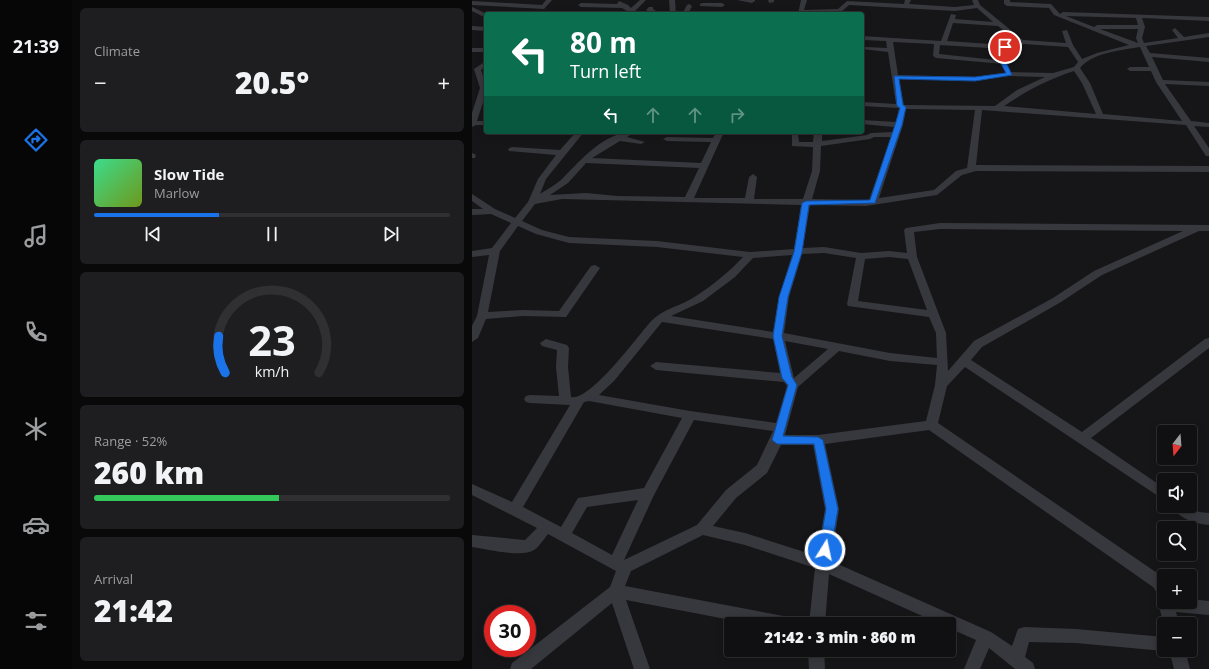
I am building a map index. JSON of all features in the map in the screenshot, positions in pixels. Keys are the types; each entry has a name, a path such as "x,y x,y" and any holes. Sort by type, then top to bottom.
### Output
{"street":[{"path":"472,3 544,7 549,0"},
{"path":"577,12 584,2 592,0"},
{"path":"614,0 630,11"},
{"path":"581,5 630,11 643,0"},
{"path":"673,12 672,0 676,0"},
{"path":"740,0 752,0"},
{"path":"801,12 804,0"},
{"path":"1007,0 1007,4 1051,6 1056,14 1141,46"},
{"path":"702,5 724,2"},
{"path":"718,12 724,2"},
{"path":"820,12 840,11 847,3 907,3 955,9 976,3 1015,39 1020,40 1021,42 1070,45"},
{"path":"686,12 689,6"},
{"path":"472,9 484,15"},
{"path":"955,9 936,56 1003,62"},
{"path":"1056,14 1209,19"},
{"path":"1138,16 1142,27 1138,36 1141,46 1148,55 1160,82 1209,154"},
{"path":"951,21 999,24"},
{"path":"1091,27 1142,27"},
{"path":"472,28 484,29"},
{"path":"973,29 1007,30"},
{"path":"1175,30 1183,39"},
{"path":"1065,31 1100,115"},
{"path":"997,108 1020,92 1099,54 1209,35"},
{"path":"864,38 1005,47 1012,47 1015,44 1022,43 1021,42"},
{"path":"873,202 899,125 902,106 889,40"},
{"path":"1005,47 1003,62 1010,74"},
{"path":"865,49 892,50"},
{"path":"472,50 484,50"},
{"path":"1148,55 1209,60"},
{"path":"481,66 484,82"},
{"path":"1130,69 1154,70"},
{"path":"896,77 975,79 1010,74 1055,75"},
{"path":"1160,82 1209,84"},
{"path":"484,91 472,124 484,123"},
{"path":"864,104 997,108 1100,115 1189,124 1209,124"},
{"path":"971,168 979,108"},
{"path":"478,109 484,109"},
{"path":"864,122 899,125"},
{"path":"534,201 542,179 578,134"},
{"path":"472,338 482,311 495,251 516,221 534,201 565,181 584,160 598,149 626,134"},
{"path":"620,565 702,529 731,494 762,469 779,434 790,381 778,336 784,297 798,252 806,203 816,171 818,134"},
{"path":"795,137 795,144 817,144 870,137 871,135 896,134"},
{"path":"667,139 719,136 688,200"},
{"path":"619,138 641,142"},
{"path":"512,149 563,153"},
{"path":"584,160 614,163 704,166"},
{"path":"534,201 600,196 617,199 806,203 873,202 937,192 958,173 971,168 1209,169"},
{"path":"749,201 753,177"},
{"path":"472,197 492,210 539,232 570,240 657,244 750,255 824,250 861,256 889,254 912,257"},
{"path":"472,212 492,210"},
{"path":"931,425 941,385 943,362 941,332 912,257 909,230 940,226 1209,228"},
{"path":"941,385 978,344 1057,300 1098,273 1197,228"},
{"path":"472,254 495,251"},
{"path":"515,509 584,398 610,378 659,318 699,299 731,275 750,255"},
{"path":"861,256 852,304 935,314"},
{"path":"472,306 482,311 562,315 595,268"},
{"path":"659,318 778,336 890,357 943,362"},
{"path":"1082,438 1209,342"},
{"path":"546,343 563,348 562,367 566,402"},
{"path":"656,366 790,381 836,348"},
{"path":"964,361 1082,438 1157,491"},
{"path":"530,399 566,402 584,398 690,415 779,434 818,440 931,425 1157,581"},
{"path":"642,669 616,591 620,565 648,493 670,455 690,415"},
{"path":"818,440 832,509 823,564 818,617"},
{"path":"472,489 515,509 546,527 620,565"},
{"path":"563,536 583,502 648,493"},
{"path":"1189,513 1196,518 1209,520"},
{"path":"472,541 519,547 529,546 546,527"},
{"path":"702,529 745,539 823,564 985,637 1022,664"},
{"path":"519,669 616,591 753,617"},
{"path":"1197,605 1209,608"},
{"path":"1022,664 1024,634 1076,636 1157,643"},
{"path":"972,669 985,637"},
{"path":"816,657 817,669"},
{"path":"1179,657 1182,669"}],"route":[{"path":"825,550 832,509 818,440 777,440 792,385 787,378 778,336 784,297 798,252 806,203 873,202 899,125 903,107 900,106 896,77 975,79 1010,74 1003,62 1005,47"}]}
